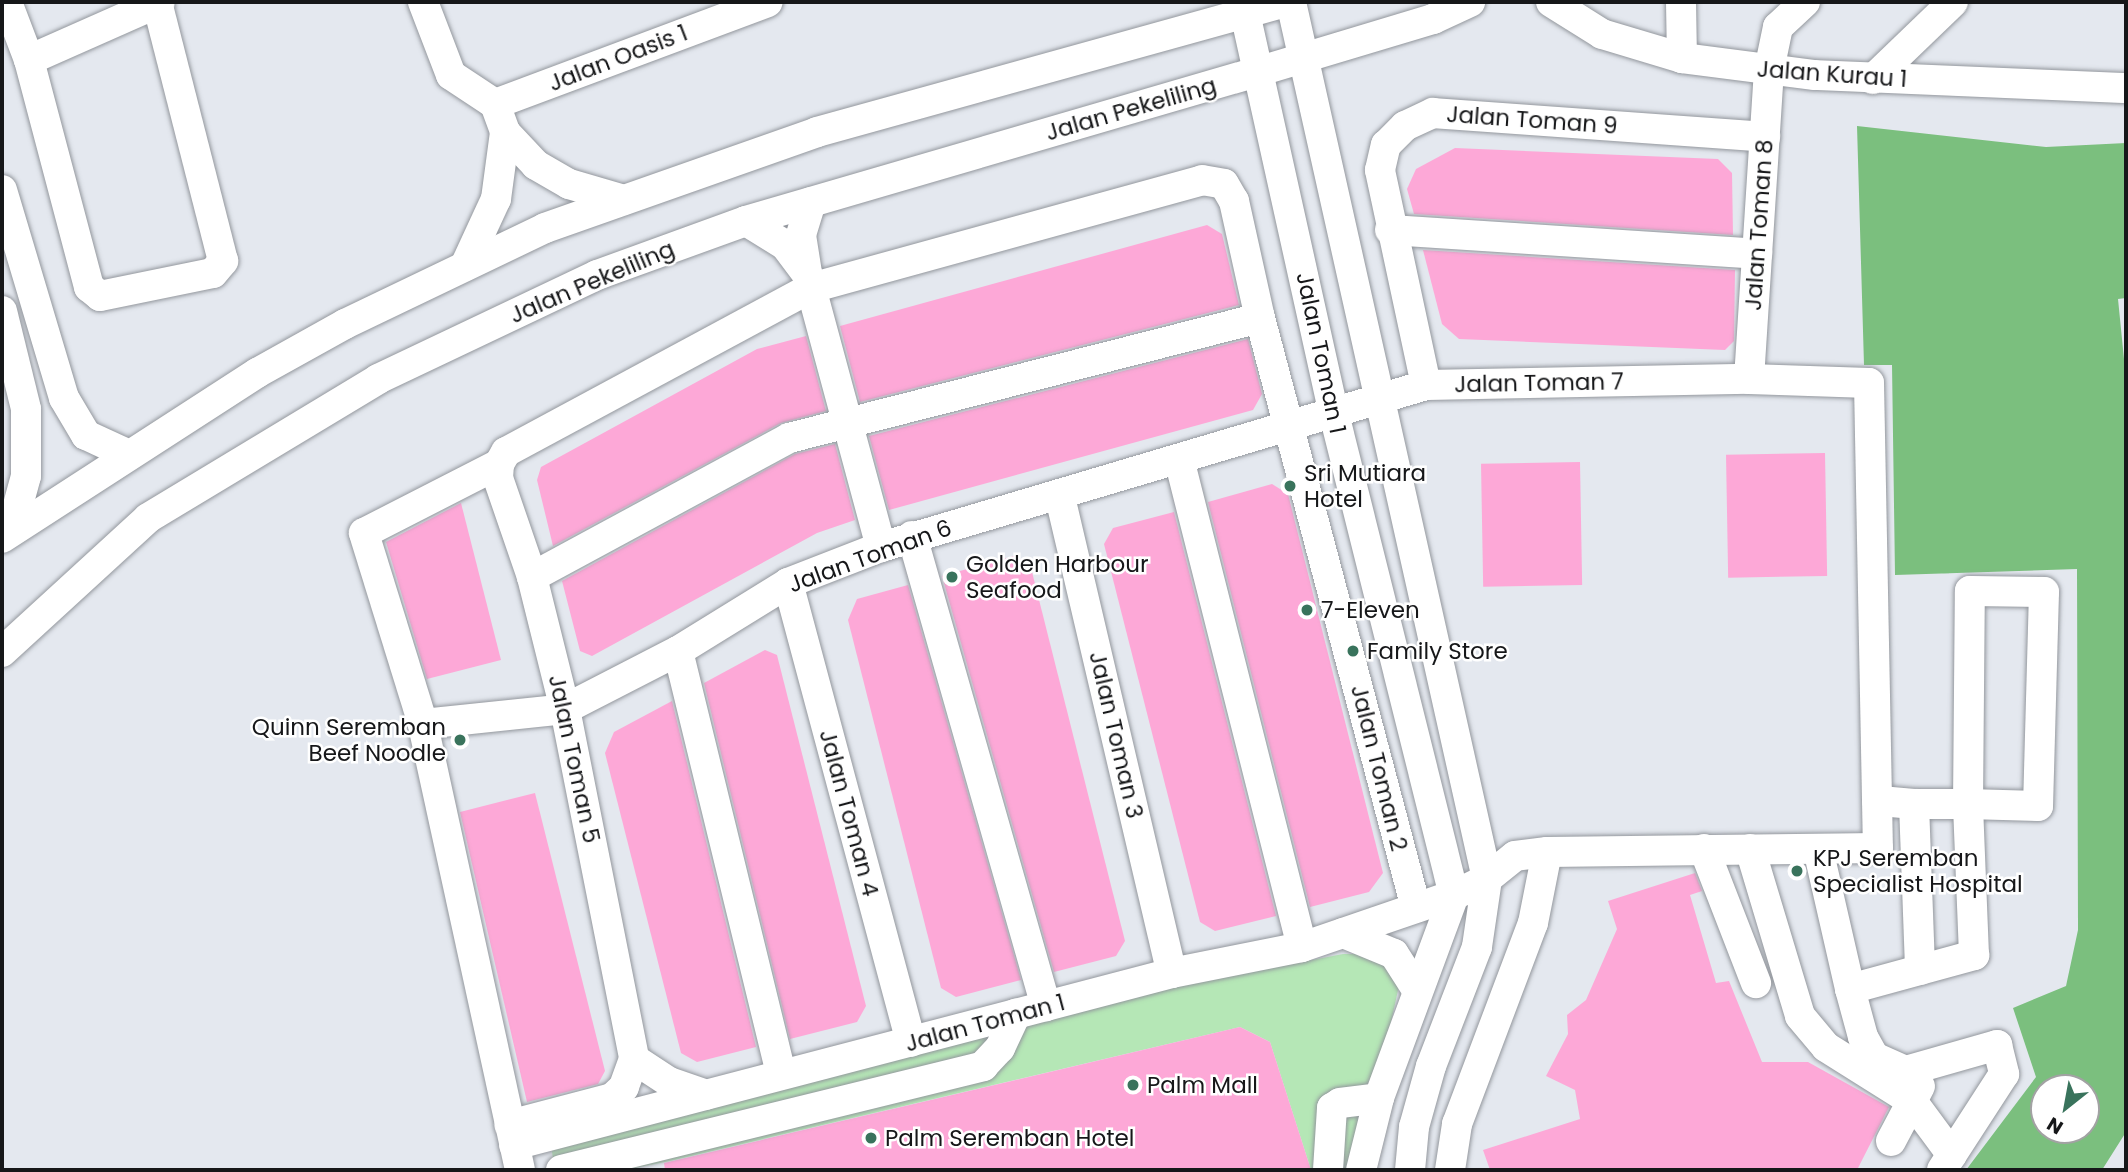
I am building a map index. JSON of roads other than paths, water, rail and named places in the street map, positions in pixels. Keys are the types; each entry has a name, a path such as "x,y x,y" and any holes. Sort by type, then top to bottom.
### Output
{"street":[{"path":"7,2 29,60 89,287 100,296 213,273 223,261 159,2 29,60"},
{"path":"423,2 451,75 495,104 505,132 551,175 624,200"},
{"name":"Jalan Oasis 1","path":"495,104 768,2"},
{"path":"6,535 127,454 345,324 545,228 817,131 1288,2"},
{"name":"Jalan Toman 1","path":"1288,2 1488,879 1477,947 1431,1066 1414,1127 1410,1170"},
{"name":"Jalan Pekeliling","path":"2,652 148,518 378,379 597,275 746,221 1301,59 1433,19 1470,2"},
{"name":"Jalan Kurau 1","path":"1551,2 1602,34 1682,58 1769,70 1873,79 2126,88"},
{"path":"1681,2 1682,58"},
{"name":"Jalan Toman 8","path":"1749,379 1769,70 1778,27 1805,2"},
{"path":"1873,79 1953,2"},
{"name":"Jalan Toman 1","path":"1245,13 1261,71 1333,410 1454,895"},
{"name":"Jalan Toman 9","path":"1426,385 1390,230 1380,170 1386,145 1405,126 1433,113 1765,137"},
{"path":"465,266 495,199 505,132"},
{"name":"Jalan Toman 2","path":"423,724 364,533 499,464 506,452 809,280 1202,180 1224,184 1234,201 1260,318 1416,908"},
{"path":"2,190 64,398 86,435 127,454"},
{"path":"811,202 801,235 809,280 850,421 881,547"},
{"path":"746,221 785,245 809,280"},
{"path":"1390,230 1757,254"},
{"path":"2,311 26,409 26,476 6,535"},
{"path":"532,577 789,438 1260,318"},
{"name":"Jalan Toman 7","path":"1333,410 1426,385 1749,379 1869,383 1877,801"},
{"name":"Jalan Toman 6","path":"423,724 565,709 678,651 788,583 912,536 1060,497 1333,410"},
{"path":"1179,459 1302,947"},
{"name":"Jalan Toman 5","path":"499,464 498,478 532,577 565,709 635,1059"},
{"name":"Jalan Toman 3","path":"1060,497 1172,973"},
{"path":"912,536 1046,1006"},
{"name":"Jalan Toman 4","path":"788,583 911,1042"},
{"path":"1488,879 1515,856 1547,852 1878,848 1877,801 1914,804 1968,804 2038,806 2044,592 1970,590 1968,804 1974,955 1850,989"},
{"path":"678,651 782,1074"},
{"path":"423,724 514,1147 612,1098 624,1087 635,1059 663,1079 706,1096"},
{"path":"1373,742 1413,730"},
{"path":"1914,804 1920,970"},
{"path":"1704,849 1756,983"},
{"path":"1750,849 1800,1016 1826,1047 1912,1101 1947,1163 2004,1074 1997,1045 1906,1071 1883,1064 1867,1047 1850,989 1818,849"},
{"path":"1451,1159 1533,923 1547,852"},
{"name":"Jalan Toman 1","path":"514,1147 1172,973 1302,947 1454,895 1488,879"},
{"path":"1361,1170 1379,1098 1454,895"},
{"path":"1343,933 1394,954 1417,990"},
{"path":"561,1170 983,1066 1000,1048 1016,1013"},
{"path":"1826,1047 1851,1046 1861,1025"},
{"path":"849,1059 866,1083 882,1092"},
{"path":"1891,1141 1931,1065"},
{"path":"1328,1170 1332,1108 1339,1103 1379,1098"}],"place":[{"name":"Sri Mutiara Hotel","path":"1290,486"},
{"name":"Golden Harbour Seafood","path":"952,577"},
{"name":"7-Eleven","path":"1307,610"},
{"name":"Family Store","path":"1353,651"},
{"name":"Quinn Seremban Beef Noodle","path":"460,740"},
{"name":"KPJ Seremban Specialist Hospital","path":"1797,871"},
{"name":"Palm Mall","path":"1133,1085"},
{"name":"Palm Seremban Hotel","path":"871,1138"}]}
